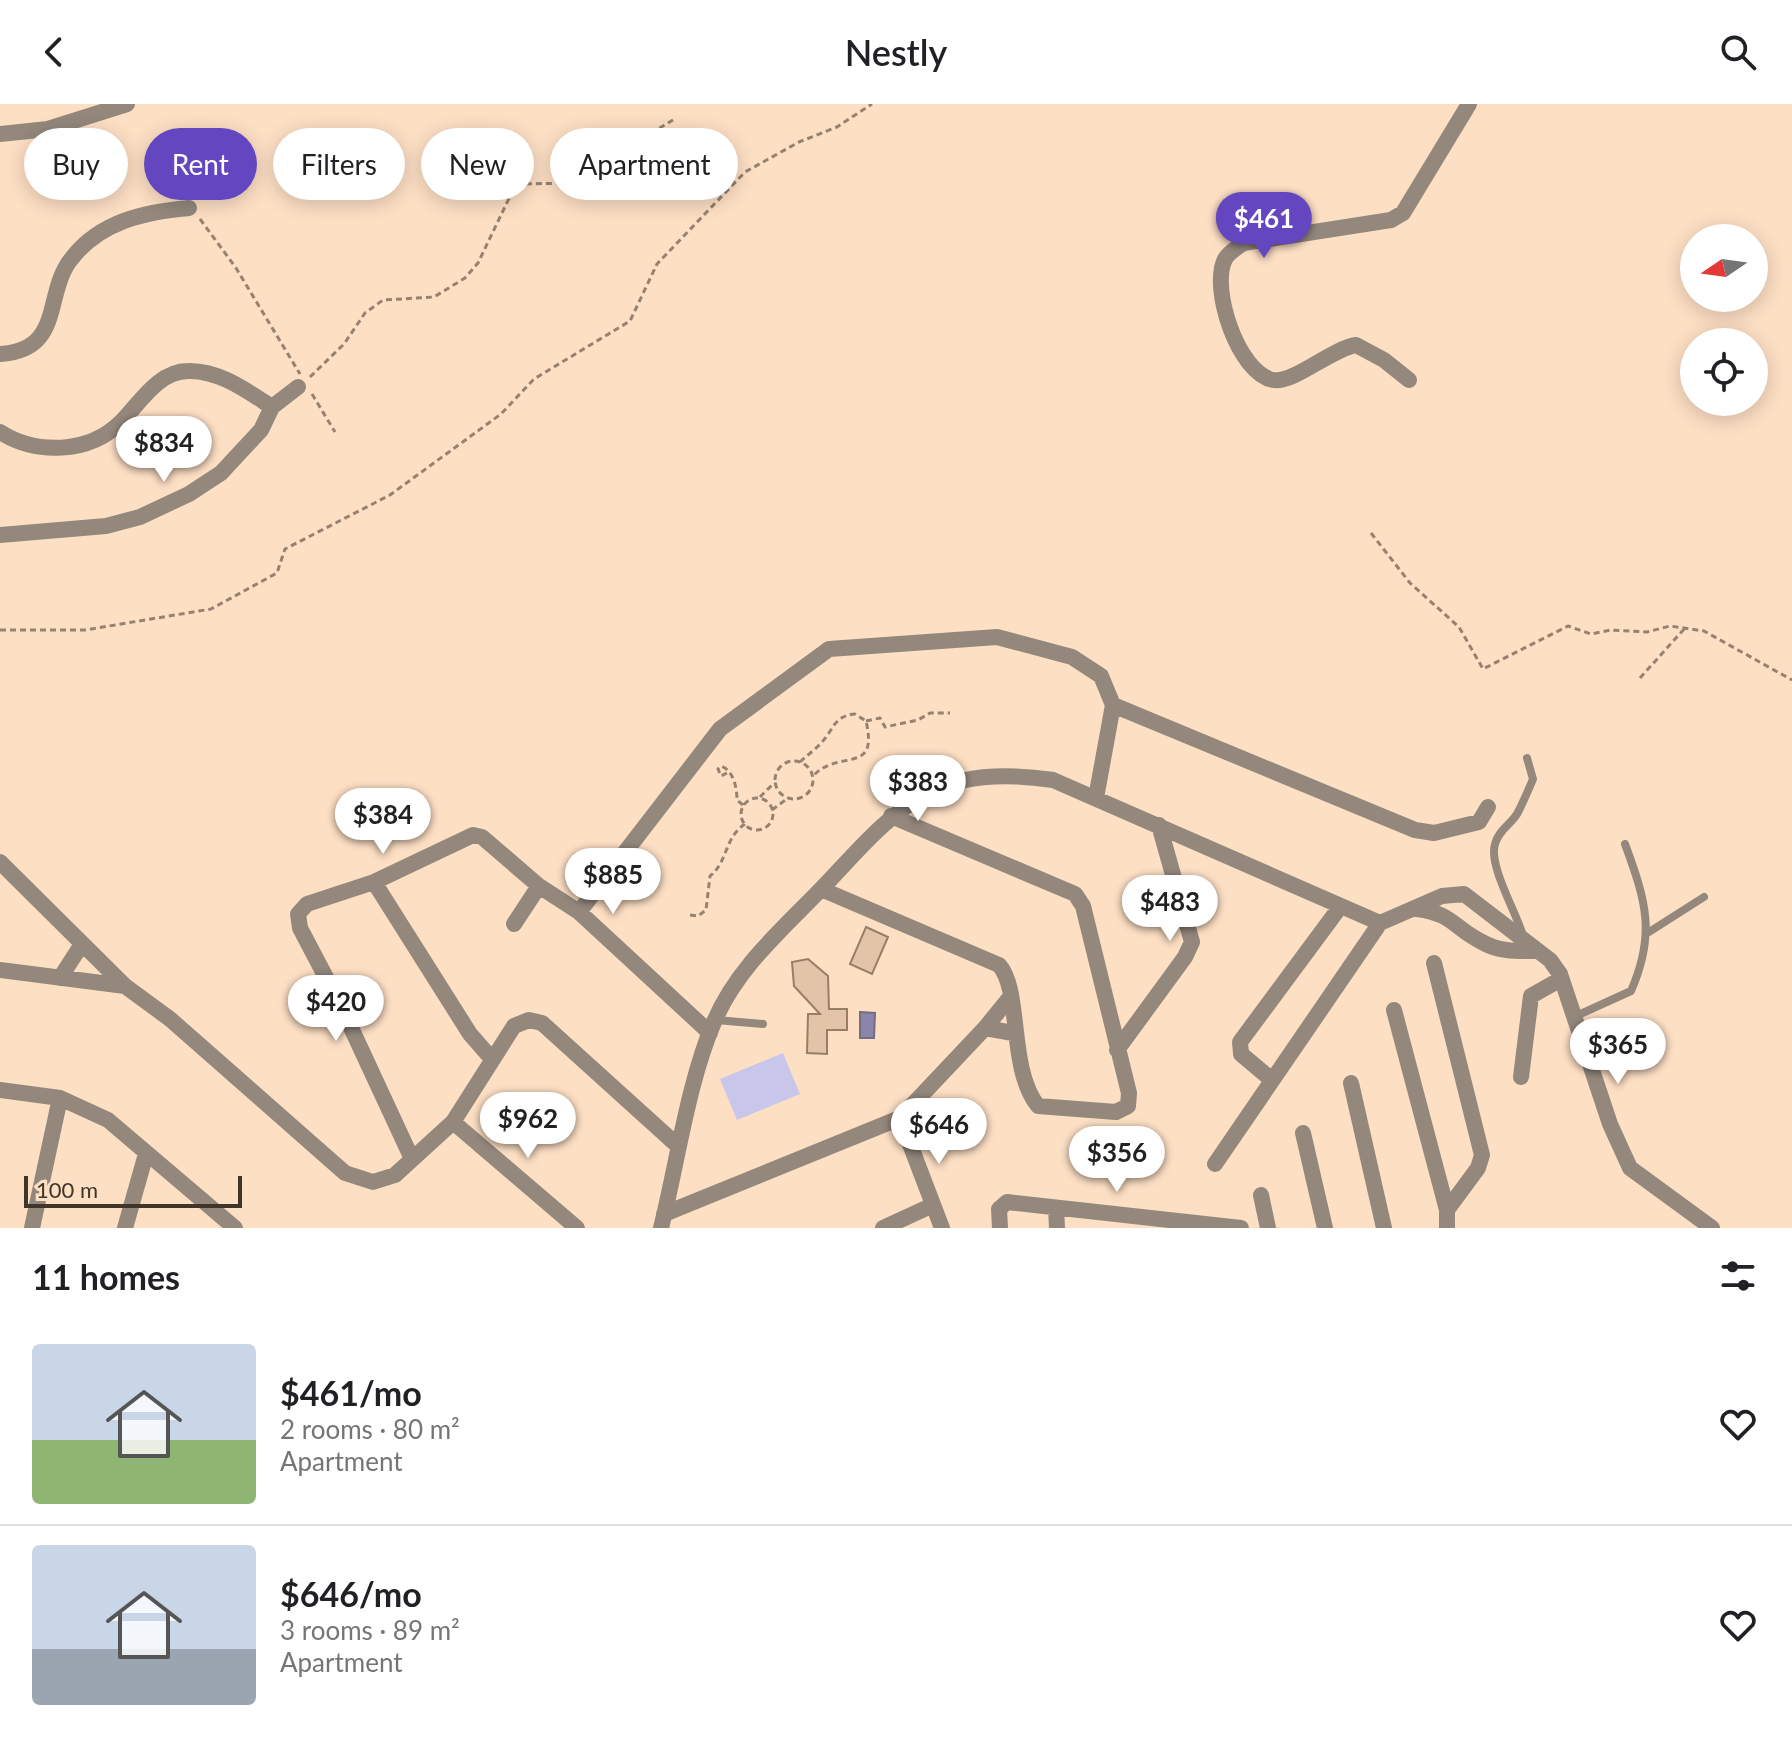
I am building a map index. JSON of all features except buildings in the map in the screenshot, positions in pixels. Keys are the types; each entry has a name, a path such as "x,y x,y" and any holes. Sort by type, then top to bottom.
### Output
{"street":[{"path":"0,134 48,129 127,104"},
{"path":"1409,380 1384,360 1356,345 1329,353 1286,380 1271,380 1247,364 1236,344 1219,284 1225,258 1243,243 1391,220 1403,213 1469,104"},
{"path":"0,354 29,347 46,330 70,260 90,240 133,216 189,208"},
{"path":"0,432 16,442 38,447 81,445 119,424 157,383 176,372 188,370 215,375 272,407"},
{"path":"0,535 77,530 140,517 189,494 221,473 261,430 272,407 301,384"},
{"path":"579,912 720,729 829,649 913,640 1010,639 1072,657 1101,676 1113,705 1096,798"},
{"path":"1113,705 1415,830 1434,833 1479,822 1488,807"},
{"path":"662,1221 678,1146 712,1026 740,975 891,816 930,792 973,779 1020,775 1053,780 1380,923"},
{"path":"821,889 999,965 1011,996 1013,1033 1029,1096 1038,1106 1116,1112 1128,1106 1129,1093 1083,906 1075,894 891,816"},
{"path":"1117,1050 1198,939 1159,825"},
{"path":"412,1159 341,1006 300,928 298,914 307,904 374,882 473,835 482,837 539,886 579,912 712,1026"},
{"path":"0,862 125,986 170,1019 345,1173 360,1180 386,1180 453,1122 514,1026 529,1020 542,1023 678,1146"},
{"path":"374,882 470,1034 491,1058"},
{"path":"514,924 539,886"},
{"path":"1215,1164 1380,923 1442,896 1464,894 1494,916 1529,949 1550,960 1561,979 1630,1168 1712,1228"},
{"path":"1272,1080 1241,1054 1240,1042 1340,907"},
{"path":"1417,909 1448,916 1476,939 1504,950 1529,949"},
{"path":"1476,939 1494,916"},
{"path":"60,978 82,944"},
{"path":"1434,963 1482,1155 1478,1168 1447,1210"},
{"path":"0,970 125,986"},
{"path":"1521,1077 1531,996 1561,979"},
{"path":"662,1221 900,1118 1011,996"},
{"path":"1394,1010 1447,1210 1447,1228"},
{"path":"985,1028 1013,1033"},
{"path":"1351,1083 1384,1228"},
{"path":"0,1090 60,1098 108,1120 230,1226"},
{"path":"32,1228 60,1098"},
{"path":"900,1118 942,1228"},
{"path":"453,1122 577,1228"},
{"path":"1303,1133 1325,1228"},
{"path":"125,1228 146,1154"},
{"path":"1261,1195 1268,1228"},
{"path":"1000,1228 999,1209 1007,1202 1056,1208 1115,1221 1241,1228"},
{"path":"883,1228 933,1205"},
{"path":"1056,1208 1057,1228"}],"lane":[{"path":"1527,758 1533,779 1515,817 1501,830 1493,846 1501,879 1519,917 1529,949"},
{"path":"1573,1017 1631,991 1642,965 1649,932 1639,882 1625,844"},
{"path":"1649,932 1704,897"},
{"path":"712,1026 763,1024"}],"path":[{"path":"0,630 85,630 211,609 277,573 285,549 390,495 501,414 534,379 630,321 657,264 745,172 799,142 837,127 872,104"},
{"path":"301,384 344,344 365,313 383,300 434,297 465,278 478,263 513,190 522,184 571,183 599,171 618,153 673,120"},
{"path":"189,208 236,268 301,384 335,432"},
{"path":"1371,533 1410,583 1459,627 1483,669 1568,626 1591,634 1611,630 1685,628 1704,631 1792,680"},
{"path":"1640,678 1685,628"},
{"path":"743,805 760,797 775,782 782,765 800,762 824,741 829,728 841,717 855,714 866,721 880,718 885,727 918,720 930,713 950,713"},
{"path":"743,805 741,815 745,824 754,829 764,828 771,820 772,810 788,798 806,794 813,776 827,765 860,758 865,753 870,741 866,721"},
{"path":"800,762 813,776"},
{"path":"727,773 737,783 737,800 743,805"},
{"path":"775,782 788,798"},
{"path":"760,797 772,810"},
{"path":"690,915 698,916 706,910 710,876 718,870 729,838 745,824"}],"shaded area":[{"path":"860,1012 875,1013 874,1038 860,1038"},
{"path":"783,1053 800,1094 737,1120 720,1079"}]}
